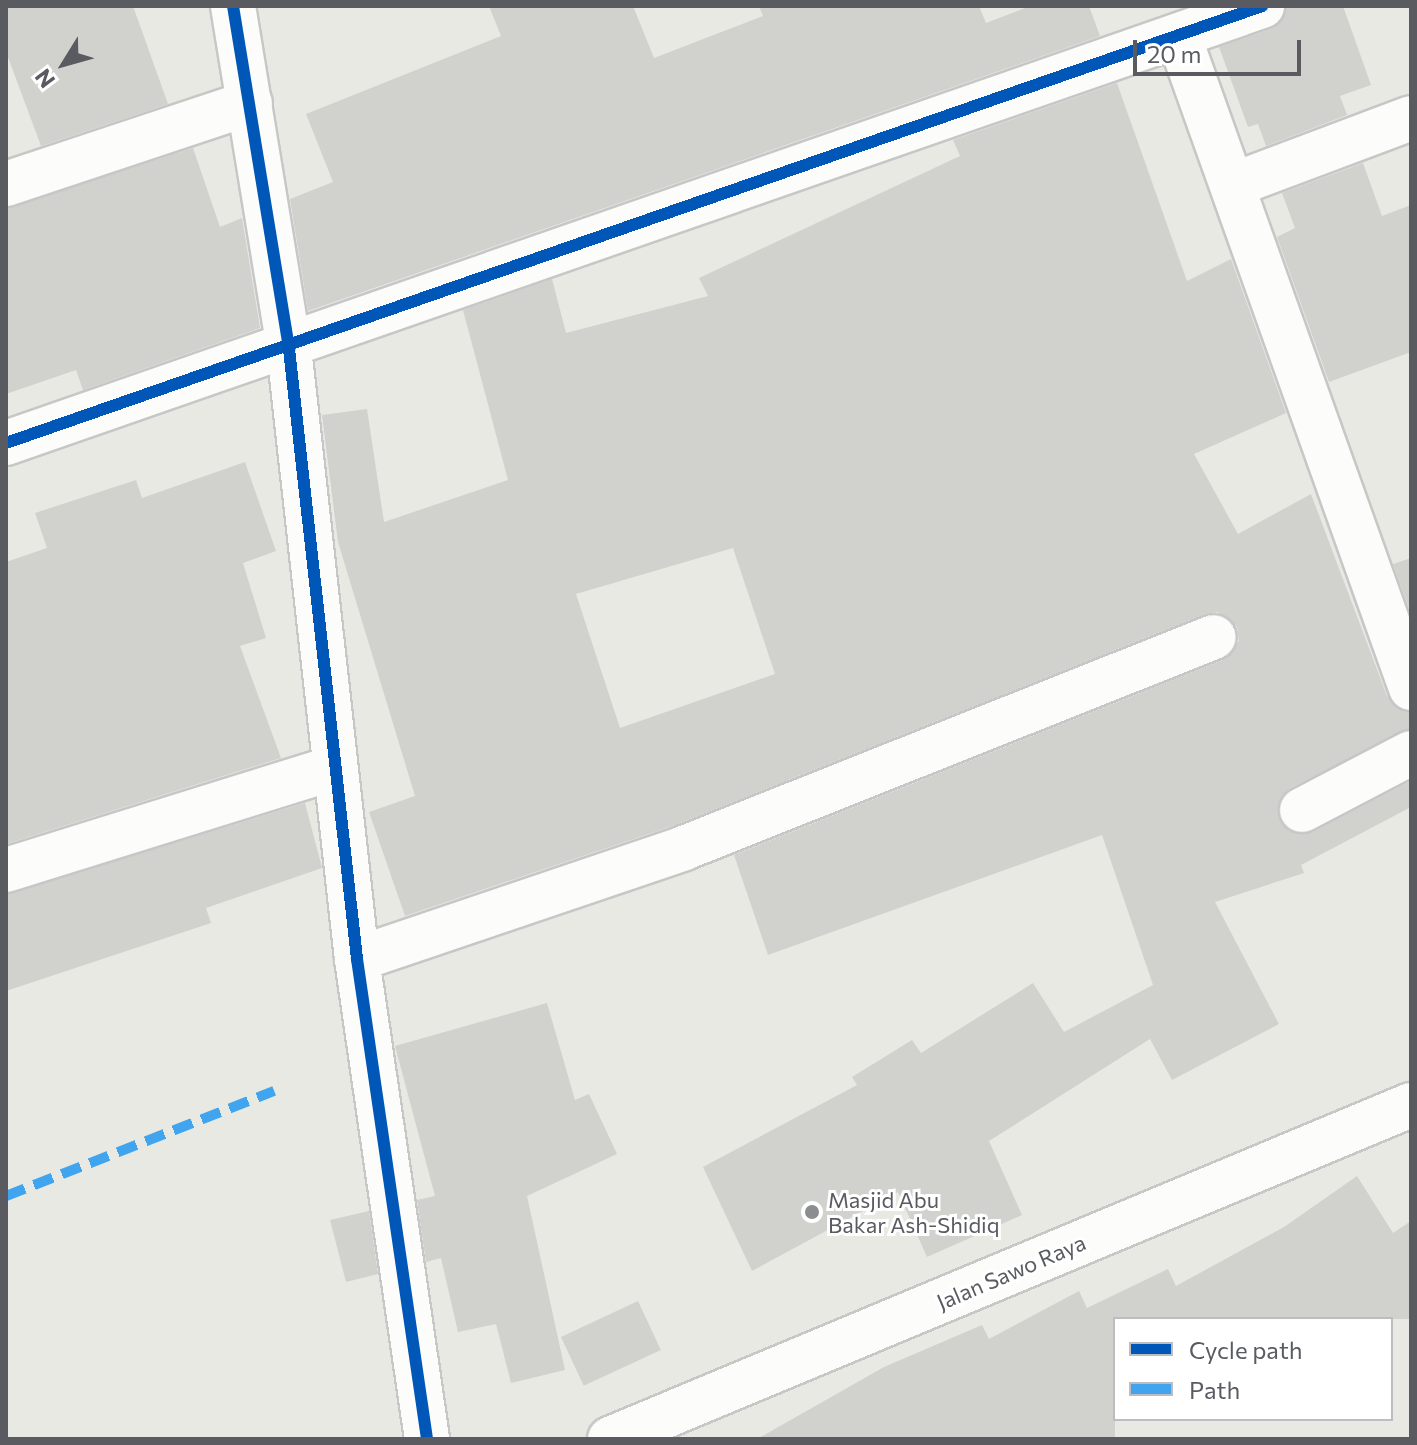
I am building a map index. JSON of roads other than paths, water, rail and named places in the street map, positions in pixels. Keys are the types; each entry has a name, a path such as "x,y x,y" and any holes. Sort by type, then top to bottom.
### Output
{"street":[{"path":"233,6 289,349 357,959 427,1439"},
{"path":"6,443 289,349 1262,6"},
{"path":"1179,37 1411,688"},
{"path":"6,184 250,103"},
{"path":"1233,185 1411,118"},
{"path":"357,959 684,848 1214,637"},
{"path":"1302,810 1411,753"},
{"path":"6,870 334,768"},
{"name":"Jalan Sawo Raya","path":"637,1434 1411,1105"}],"place":[{"name":"Masjid Abu Bakar Ash-Shidiq","path":"812,1212"}]}
